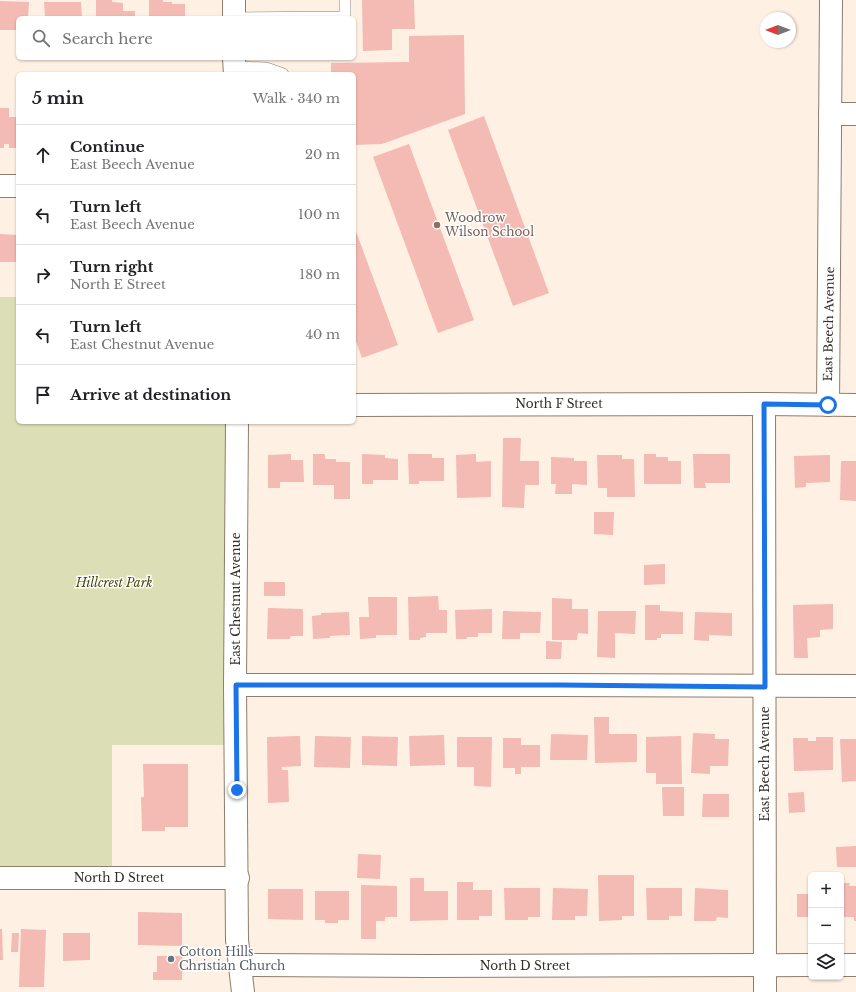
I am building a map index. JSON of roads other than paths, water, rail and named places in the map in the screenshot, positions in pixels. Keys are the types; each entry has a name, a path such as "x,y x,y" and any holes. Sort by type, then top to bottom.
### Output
{"street":[{"path":"234,0 234,16"},
{"name":"East Beech Avenue","path":"828,405 831,0"},
{"path":"830,114 856,114"},
{"path":"0,186 16,186"},
{"path":"764,404 856,405"},
{"name":"East Beech Avenue","path":"764,404 765,992"},
{"name":"North F Street","path":"356,405 764,404"},
{"name":"East Chestnut Avenue","path":"237,424 237,940 243,992"},
{"path":"236,685 856,686"},
{"name":"North D Street","path":"0,878 238,878"},
{"name":"North D Street","path":"239,965 808,965"},
{"path":"844,965 856,965"}],"lane":[{"path":"345,0 345,16"},
{"path":"234,66 266,68 277,72"}],"place":[{"name":"Woodrow Wilson School","path":"437,225"},
{"name":"Cotton Hills Christian Church","path":"171,959"}],"park label":[{"name":"Hillcrest Park","path":"114,583"}]}
